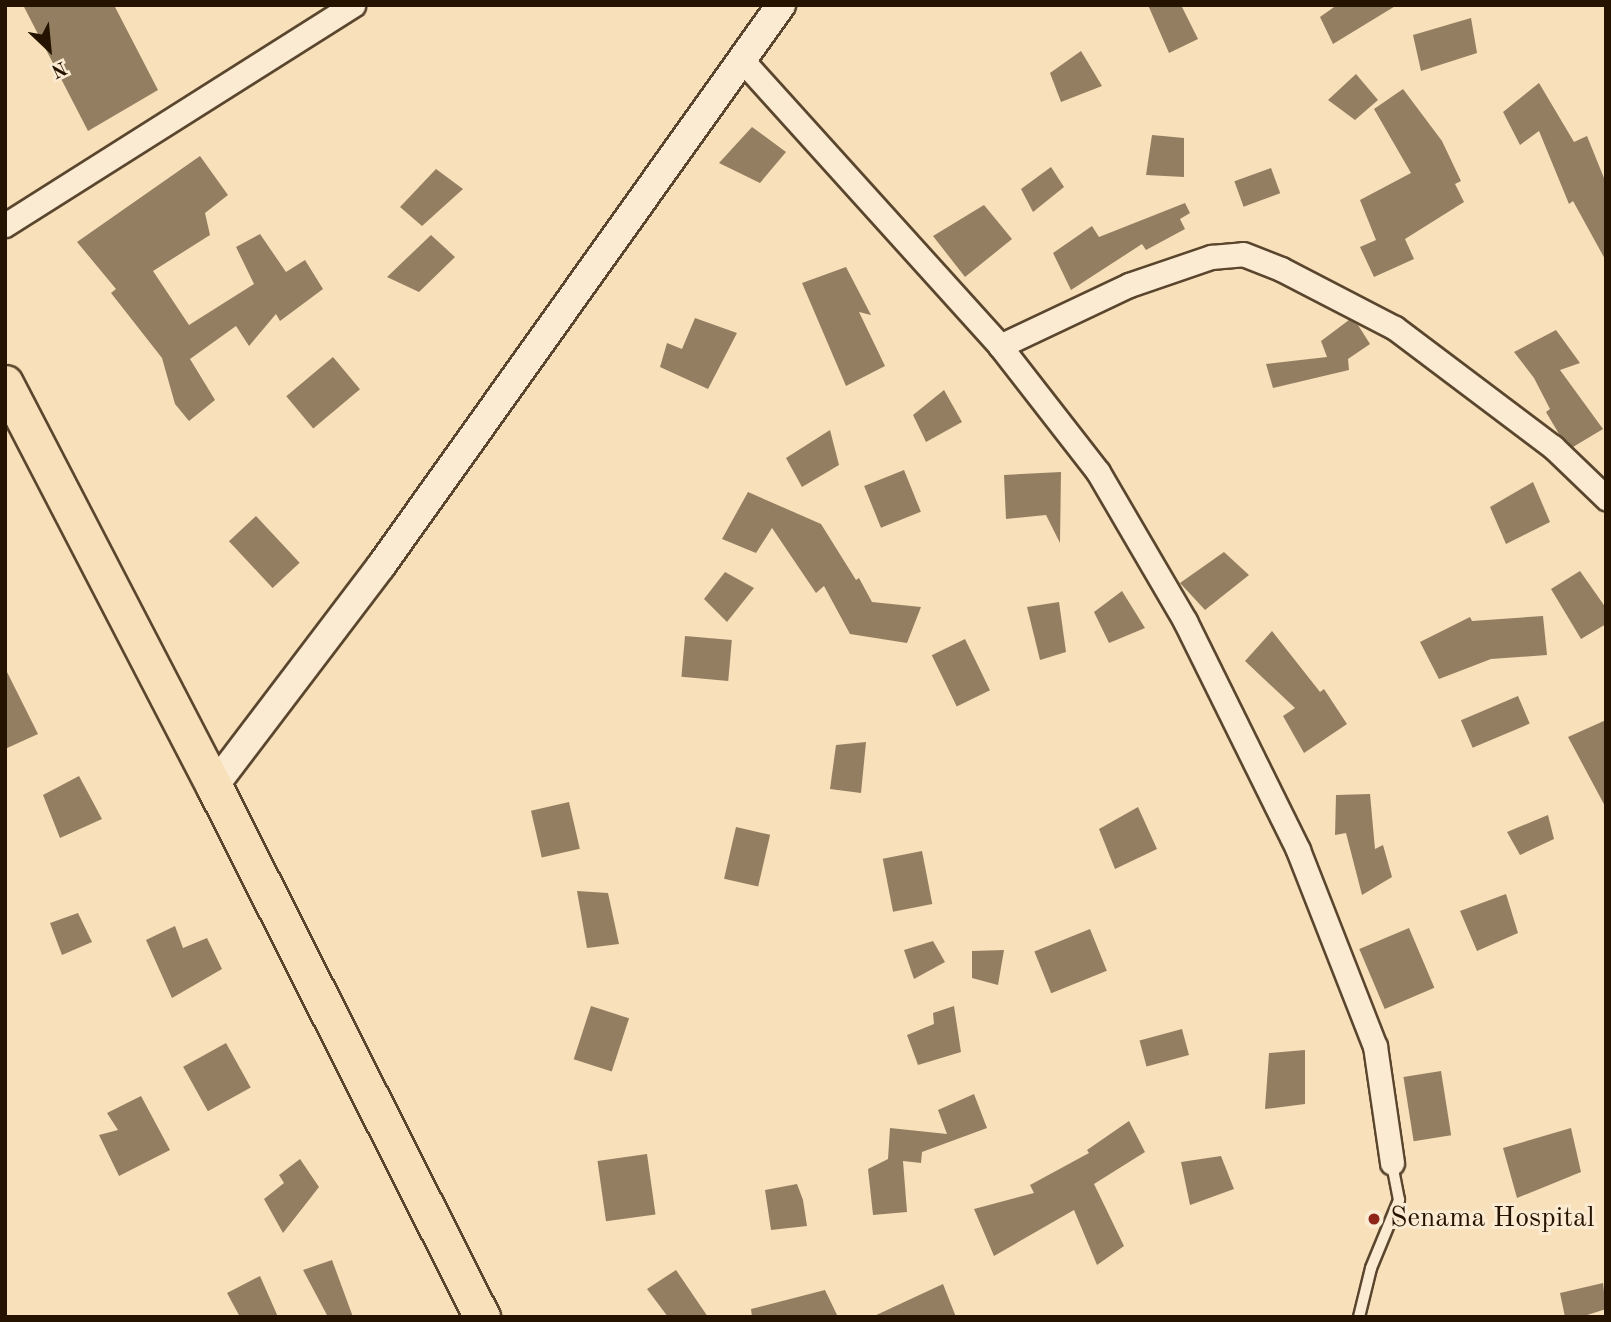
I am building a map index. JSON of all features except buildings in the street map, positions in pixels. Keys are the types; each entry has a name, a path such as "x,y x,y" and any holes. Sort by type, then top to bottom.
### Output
{"main road":[{"path":"5,383 14,423 214,786 482,1317"}],"street":[{"path":"5,225 353,5"},
{"path":"214,786 381,566 781,5"},
{"path":"742,60 1000,346 1098,472 1185,621 1298,850 1375,1046 1392,1163"},
{"path":"1000,346 1129,285 1211,257 1243,254 1281,269 1395,328 1553,447 1606,498"}],"lane":[{"path":"1359,1317 1371,1268 1399,1200 1392,1163"}],"place":[{"name":"Senama Hospital","path":"1374,1219"}]}
